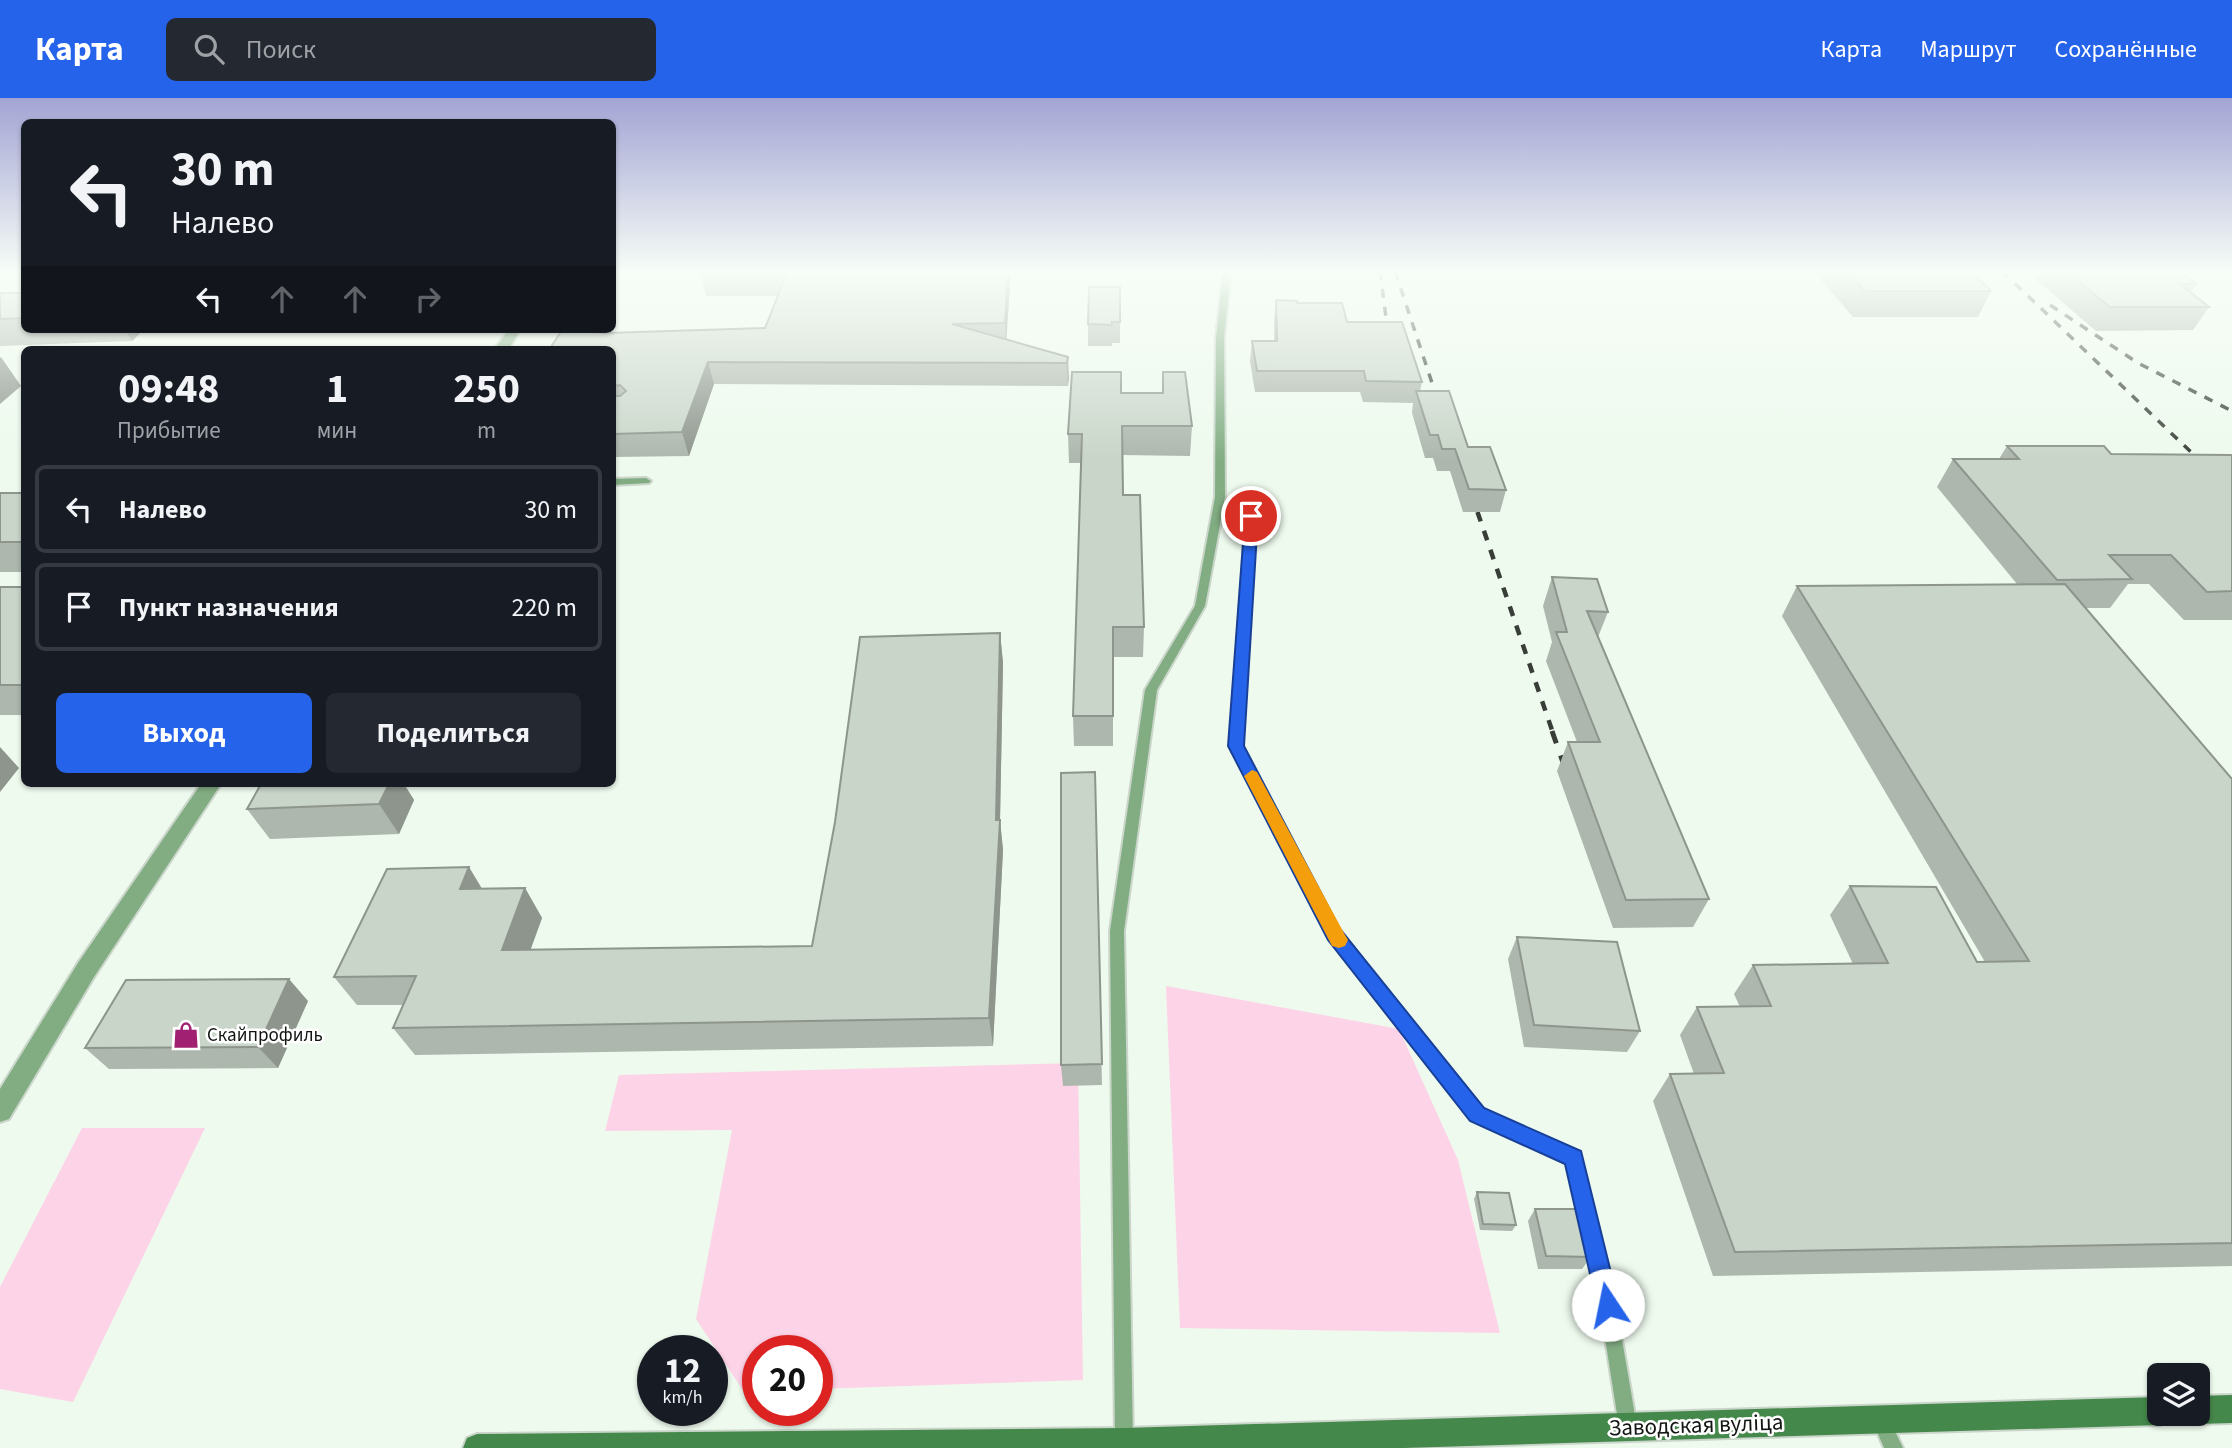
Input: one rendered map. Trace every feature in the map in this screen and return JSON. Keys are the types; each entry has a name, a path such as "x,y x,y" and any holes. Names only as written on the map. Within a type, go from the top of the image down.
{"main road":[{"path":"2210,1410 2232,1409"},
{"name":"Заводская вуліца","path":"477,1448 1124,1442 2147,1411"}],"street":[{"path":"0,1111 86,970 209,787"}],"lane":[{"path":"1124,1442 1116,931 1151,690 1200,606 1220,497 1220,334"},
{"path":"616,482 646,481"},
{"path":"1251,516 1236,746 1334,935 1477,1115 1573,1158 1604,1281 1628,1427"},
{"path":"1881,1420 1894,1448"}],"shaded area":[{"path":"1166,986 1399,1029 1458,1160 1500,1333 1180,1328"},
{"path":"1078,1063 1083,1380 833,1388 833,1335 742,1335 742,1389 728,1368 728,1335 707,1335 696,1319 732,1130 605,1131 619,1075"},
{"path":"82,1128 205,1128 73,1402 0,1389 0,1287"}],"building":[{"path":"559,334 987,334 1068,357 1067,363 708,362 682,432 616,434 616,396 626,391 620,385 616,386 616,346 552,346"},
{"path":"1277,334 1406,334 1422,382 1366,381 1364,371 1257,371 1252,341 1277,341"},
{"path":"1072,372 1121,372 1121,393 1163,393 1163,372 1185,372 1192,426 1122,426 1123,495 1140,495 1144,627 1113,627 1113,716 1073,716 1082,434 1068,434"},
{"path":"1416,391 1449,391 1468,447 1490,447 1506,490 1469,489 1455,449 1442,449 1438,435 1430,435"},
{"path":"2007,446 2104,446 2111,454 2232,455 2232,591 2207,592 2171,555 2109,555 2132,579 2057,580 1953,459 2019,459"},
{"path":"0,493 21,493 21,542 0,542"},
{"path":"1552,577 1597,579 1608,612 1587,611 1709,899 1626,900 1568,742 1600,742 1556,632 1567,632"},
{"path":"2065,584 2232,779 2232,1243 1735,1252 1670,1074 1724,1073 1697,1007 1771,1006 1753,965 1888,963 1850,886 1936,887 1977,962 2029,961 1797,586"},
{"path":"0,587 21,587 21,685 0,685"},
{"path":"1000,633 996,820 1000,820 989,1018 393,1028 416,976 334,977 387,869 469,867 460,889 525,888 502,950 812,946 835,822 860,637"},
{"path":"1095,772 1102,1064 1061,1065 1061,773"},
{"path":"259,787 388,787 379,804 247,809"},
{"path":"1517,937 1617,942 1640,1031 1534,1025"},
{"path":"289,979 258,1047 85,1048 126,980"},
{"path":"1477,1192 1509,1193 1516,1225 1483,1224"},
{"path":"1535,1209 1579,1209 1591,1257 1546,1256"}],"railway":[{"path":"1388,334 1389,341"},
{"path":"1416,334 1440,407"},
{"path":"2068,334 2217,477"},
{"path":"2094,334 2138,363 2232,411"},
{"path":"2215,475 2232,491"},
{"path":"1471,493 1553,733"},
{"path":"1552,731 1566,771"}],"slow traffic":[{"path":"1252,776 1339,940"}],"place":[{"name":"Скайпрофиль","path":"186,1035"}],"route":[{"path":"1251,516 1236,746 1334,935 1477,1115 1573,1158 1608,1305"}]}
